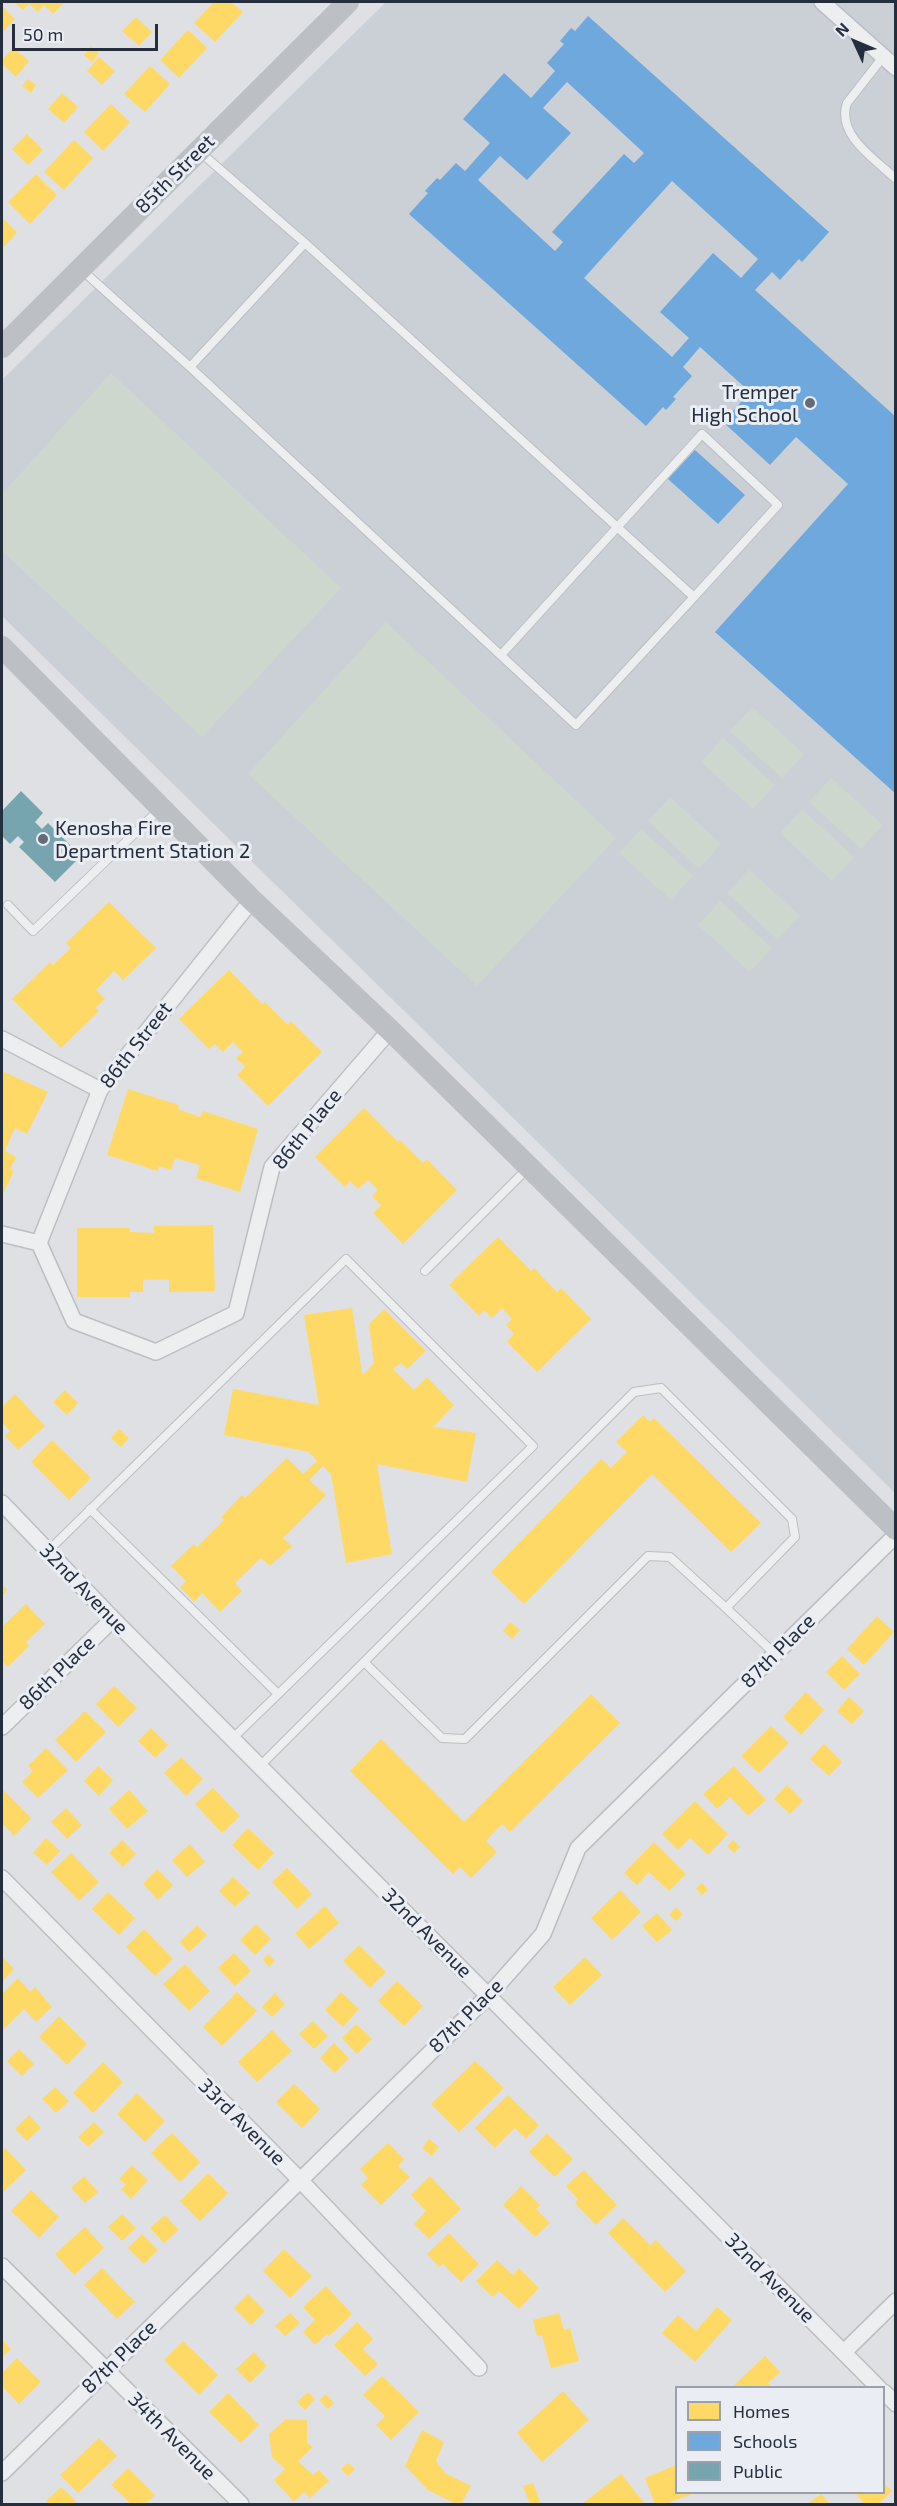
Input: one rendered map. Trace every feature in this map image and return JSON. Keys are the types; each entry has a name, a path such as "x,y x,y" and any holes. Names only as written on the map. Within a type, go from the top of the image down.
{"street":[{"name":"85th Street","path":"2,347 348,2"},
{"path":"822,2 896,68"},
{"path":"2,647 252,900 390,1030 896,1529"},
{"name":"86th Street","path":"39,1243 100,1090 252,900"},
{"name":"86th Place","path":"39,1243 74,1321 156,1352 236,1313 272,1167 390,1030"},
{"path":"2,1039 100,1090"},
{"path":"2,1234 39,1243"},
{"name":"32nd Avenue","path":"2,1503 113,1619 877,2386"},
{"name":"87th Place","path":"2,2473 489,1995 543,1934 578,1848 896,1535"},
{"name":"86th Place","path":"2,1727 113,1619"},
{"name":"33rd Avenue","path":"2,1878 300,2180 479,2368"},
{"name":"34th Avenue","path":"2,2266 242,2505"},
{"path":"844,2352 896,2301"},
{"path":"885,2393 896,2404"}],"lane":[{"path":"884,57 847,103 844,111 846,126 857,142 896,179"},
{"path":"199,151 305,243 694,597"},
{"path":"190,367 305,243"},
{"path":"80,269 190,367 576,725 778,505 702,435 501,655"},
{"path":"8,905 33,931 162,808"},
{"path":"425,1271 528,1167"},
{"path":"48,1551 345,1259 533,1446 232,1739"},
{"path":"260,1766 634,1392 661,1388 792,1519 795,1537 726,1608"},
{"path":"90,1509 278,1694"},
{"path":"364,1662 442,1738 465,1739 648,1556 670,1557 775,1654"}],"shaded area":[{"path":"386,2 895,2 895,1493 2,616 2,380"},
{"path":"111,373 341,588 202,737 2,551 2,494"},
{"path":"386,622 616,838 477,986 248,774"},
{"path":"752,707 804,754 782,778 730,731"},
{"path":"723,738 775,785 753,809 701,762"},
{"path":"831,778 883,825 861,849 809,802"},
{"path":"670,797 721,844 699,869 648,821"},
{"path":"802,809 854,857 832,881 780,833"},
{"path":"641,829 693,876 671,900 619,853"},
{"path":"749,869 800,916 778,940 727,893"},
{"path":"720,901 772,948 750,972 698,925"}],"building: Homes":[{"path":"14,2 65,2 53,14 44,5 38,12 29,4 23,10"},
{"path":"214,2 231,2 243,12 215,42 194,23"},
{"path":"2,6 15,19 2,33"},
{"path":"136,17 152,32 139,46 122,31"},
{"path":"188,30 207,48 179,78 160,60"},
{"path":"91,46 99,53 92,62 84,55"},
{"path":"13,47 29,61 16,77 2,64"},
{"path":"99,57 115,71 102,85 87,71"},
{"path":"150,66 170,84 145,112 124,94"},
{"path":"28,79 36,85 31,93 22,86"},
{"path":"62,93 78,107 64,123 48,109"},
{"path":"111,104 130,122 103,151 84,132"},
{"path":"27,134 43,150 28,165 12,149"},
{"path":"74,140 93,158 64,190 44,172"},
{"path":"36,174 57,195 30,224 8,202"},
{"path":"2,217 17,233 2,249"},
{"path":"109,902 156,948 123,980 114,971 111,974 96,990 105,999 95,1008 99,1011 61,1048 12,999 50,962 53,965 71,948 66,943"},
{"path":"229,970 262,1004 265,1002 288,1025 291,1021 322,1052 268,1106 237,1075 245,1067 236,1058 243,1052 233,1042 223,1052 215,1044 209,1049 179,1019"},
{"path":"2,1071 48,1092 27,1134 15,1128 13,1132 5,1151 16,1157 10,1169 14,1171 2,1196"},
{"path":"128,1089 179,1105 178,1109 200,1117 203,1111 258,1129 240,1192 196,1178 200,1165 175,1158 171,1170 159,1166 158,1171 107,1155"},
{"path":"364,1108 423,1163 427,1159 457,1190 403,1244 373,1213 381,1205 372,1196 378,1190 368,1180 358,1189 350,1181 345,1187 315,1157"},
{"path":"213,1225 215,1291 169,1292 169,1279 143,1280 143,1292 130,1292 130,1297 77,1297 77,1228 130,1228 130,1232 154,1233 154,1226"},
{"path":"498,1237 531,1271 534,1268 557,1292 561,1288 591,1319 537,1372 507,1342 514,1334 506,1325 512,1319 502,1308 492,1318 484,1310 479,1316 449,1285"},
{"path":"352,1308 362,1373 365,1373 374,1363 369,1324 384,1309 426,1351 407,1369 401,1363 393,1369 414,1390 427,1377 454,1405 433,1427 476,1433 467,1482 377,1464 392,1554 346,1563 331,1474 323,1466 309,1480 326,1495 283,1538 292,1546 270,1566 261,1558 235,1583 242,1591 220,1612 202,1593 194,1602 180,1587 186,1581 171,1566 194,1544 197,1547 224,1520 221,1517 242,1495 245,1498 287,1458 303,1474 317,1461 309,1452 224,1435 233,1389 319,1405 304,1315"},
{"path":"65,1390 78,1403 67,1415 53,1402"},
{"path":"15,1394 45,1426 18,1450 5,1436 10,1431 2,1422 2,1407"},
{"path":"643,1415 650,1422 654,1418 761,1523 731,1552 652,1474 524,1604 491,1572 601,1459 611,1468 627,1452 616,1442"},
{"path":"119,1429 129,1438 121,1447 111,1438"},
{"path":"52,1440 91,1478 69,1500 31,1462"},
{"path":"2,1584 7,1590 2,1596"},
{"path":"26,1604 45,1624 26,1642 29,1646 8,1667 2,1661 2,1627"},
{"path":"877,1616 894,1632 864,1665 847,1649"},
{"path":"510,1622 520,1630 512,1639 503,1631"},
{"path":"842,1656 860,1674 844,1690 826,1672"},
{"path":"114,1686 137,1708 118,1727 96,1704"},
{"path":"806,1692 824,1710 801,1735 783,1717"},
{"path":"591,1694 620,1723 510,1832 502,1824 486,1841 497,1852 471,1878 460,1867 453,1874 350,1771 381,1739 464,1822"},
{"path":"849,1697 864,1711 852,1724 837,1711"},
{"path":"85,1711 106,1732 76,1762 55,1740"},
{"path":"771,1726 789,1743 759,1773 741,1756"},
{"path":"151,1728 168,1745 155,1758 138,1741"},
{"path":"824,1744 842,1762 829,1776 810,1759"},
{"path":"46,1748 68,1770 38,1798 22,1782 33,1771 28,1766"},
{"path":"181,1757 203,1779 186,1796 164,1773"},
{"path":"98,1766 113,1780 99,1796 84,1781"},
{"path":"734,1766 766,1800 748,1816 730,1797 717,1809 703,1794"},
{"path":"787,1785 803,1801 790,1814 774,1799"},
{"path":"213,1788 240,1816 222,1833 195,1804"},
{"path":"3,1790 31,1818 14,1836 2,1823"},
{"path":"129,1790 148,1811 127,1829 109,1809"},
{"path":"695,1801 728,1834 708,1855 690,1838 678,1850 662,1834"},
{"path":"66,1808 82,1825 67,1839 51,1822"},
{"path":"248,1828 274,1853 258,1870 232,1845"},
{"path":"46,1838 60,1851 47,1865 33,1853"},
{"path":"122,1840 136,1854 123,1867 109,1853"},
{"path":"733,1840 740,1847 734,1853 727,1846"},
{"path":"654,1842 686,1874 669,1891 649,1872 637,1885 624,1873"},
{"path":"190,1844 205,1862 187,1877 172,1860"},
{"path":"71,1853 99,1882 79,1901 51,1872"},
{"path":"287,1868 312,1894 297,1909 272,1882"},
{"path":"157,1869 173,1885 158,1900 143,1884"},
{"path":"233,1877 250,1893 235,1907 219,1891"},
{"path":"702,1883 708,1890 702,1895 696,1888"},
{"path":"620,1890 641,1912 612,1940 591,1918"},
{"path":"108,1892 135,1918 119,1935 92,1909"},
{"path":"325,1906 339,1923 309,1949 295,1933"},
{"path":"676,1907 683,1914 676,1921 669,1915"},
{"path":"657,1913 672,1930 657,1942 642,1926"},
{"path":"256,1924 271,1939 255,1955 240,1940"},
{"path":"197,1925 207,1935 189,1952 180,1942"},
{"path":"144,1929 173,1959 155,1976 126,1947"},
{"path":"359,1945 386,1972 370,1988 343,1961"},
{"path":"234,1953 251,1971 235,1986 218,1968"},
{"path":"268,1954 275,1961 269,1967 263,1960"},
{"path":"2,1956 14,1969 2,1982"},
{"path":"585,1957 602,1975 570,2005 553,1987"},
{"path":"185,1964 210,1991 189,2011 163,1984"},
{"path":"18,1978 30,1992 35,1987 52,2007 36,2022 24,2009 2,2031 2,1994"},
{"path":"397,1981 423,2006 404,2026 378,2001"},
{"path":"237,1992 257,2011 222,2046 203,2027"},
{"path":"341,1992 359,2009 343,2027 325,2010"},
{"path":"275,1993 285,2004 272,2017 262,2007"},
{"path":"59,2016 87,2044 67,2065 39,2037"},
{"path":"313,2021 328,2036 314,2049 299,2034"},
{"path":"356,2024 372,2039 357,2054 342,2038"},
{"path":"272,2030 292,2051 257,2082 238,2062"},
{"path":"334,2043 349,2058 335,2073 320,2058"},
{"path":"19,2049 34,2064 22,2076 7,2061"},
{"path":"475,2061 504,2088 459,2132 431,2104"},
{"path":"103,2062 123,2082 93,2113 73,2093"},
{"path":"294,2084 320,2109 302,2128 276,2102"},
{"path":"55,2087 69,2101 56,2113 42,2099"},
{"path":"137,2093 165,2121 145,2142 117,2114"},
{"path":"508,2095 539,2125 526,2139 515,2128 495,2148 475,2128"},
{"path":"29,2115 41,2128 27,2141 15,2129"},
{"path":"94,2122 104,2132 88,2147 78,2137"},
{"path":"172,2133 200,2162 180,2182 151,2153"},
{"path":"547,2133 573,2159 555,2177 529,2152"},
{"path":"429,2139 439,2147 432,2156 422,2148"},
{"path":"388,2143 404,2159 398,2166 410,2177 381,2205 361,2185 368,2178 360,2169"},
{"path":"5,2148 26,2170 2,2193 2,2152"},
{"path":"132,2165 148,2180 131,2199 121,2189 126,2185 119,2179"},
{"path":"584,2170 617,2205 596,2225 575,2203 578,2199 566,2186"},
{"path":"208,2173 228,2193 200,2221 180,2201"},
{"path":"84,2176 98,2192 85,2203 71,2188"},
{"path":"430,2176 461,2209 429,2239 414,2224 426,2211 411,2195"},
{"path":"521,2186 540,2205 536,2209 550,2223 535,2237 503,2205"},
{"path":"31,2190 59,2217 39,2238 11,2211"},
{"path":"122,2214 136,2228 122,2241 108,2227"},
{"path":"165,2215 179,2230 164,2243 150,2228"},
{"path":"623,2218 650,2245 656,2240 686,2271 665,2292 608,2233"},
{"path":"85,2227 104,2248 74,2275 55,2254"},
{"path":"449,2233 479,2264 461,2282 443,2264 439,2267 427,2254"},
{"path":"142,2234 158,2250 144,2264 128,2248"},
{"path":"284,2249 312,2276 290,2298 263,2271"},
{"path":"497,2260 513,2275 519,2268 539,2288 519,2309 499,2291 493,2297 476,2281"},
{"path":"102,2268 135,2302 117,2319 84,2285"},
{"path":"326,2286 352,2314 329,2336 327,2334 315,2345 303,2332 315,2320 303,2307"},
{"path":"248,2294 265,2311 251,2325 234,2308"},
{"path":"717,2307 732,2320 695,2362 662,2333 678,2315 696,2331"},
{"path":"290,2313 300,2323 285,2336 275,2326"},
{"path":"559,2313 564,2330 570,2328 579,2361 551,2368 542,2335 537,2336 533,2320"},
{"path":"357,2322 373,2339 363,2349 378,2364 365,2376 334,2345"},
{"path":"2,2339 11,2349 2,2357"},
{"path":"183,2341 218,2375 199,2395 164,2360"},
{"path":"254,2352 267,2366 250,2383 236,2369"},
{"path":"765,2356 780,2372 768,2383 770,2386 733,2386"},
{"path":"17,2358 41,2382 19,2404 2,2386 2,2373"},
{"path":"382,2376 419,2412 391,2440 376,2425 385,2416 363,2395"},
{"path":"563,2391 589,2420 542,2462 517,2433"},
{"path":"308,2392 315,2399 305,2410 297,2402"},
{"path":"228,2393 259,2425 241,2443 209,2412"},
{"path":"326,2394 334,2403 328,2409 319,2400"},
{"path":"286,2419 307,2420 307,2443 313,2447 298,2461 313,2475 319,2470 329,2481 310,2498 304,2492 294,2502 274,2480 285,2469 272,2457 269,2434"},
{"path":"422,2430 444,2442 436,2461 445,2473 471,2486 461,2504 456,2504 428,2490 405,2466"},
{"path":"99,2438 117,2456 78,2493 60,2475"},
{"path":"348,2463 355,2469 348,2476 341,2469"},
{"path":"675,2465 675,2494 692,2494 665,2504 655,2504 645,2478"},
{"path":"128,2468 155,2495 145,2504 131,2504 111,2485"},
{"path":"621,2474 645,2504 582,2504"},
{"path":"533,2483 541,2504 530,2504 523,2486"},
{"path":"885,2484 892,2491 879,2504 865,2504 856,2494 885,2494"},
{"path":"61,2487 76,2501 73,2504 49,2504 46,2501"},
{"path":"821,2494 830,2504 808,2504"}],"building: Schools":[{"name":"Tremper High School","path":"588,16 829,232 802,262 799,259 780,280 772,272 755,290 896,417 896,794 715,632 848,484 796,437 770,465 723,422 750,392 700,347 683,367 692,376 673,397 676,399 666,410 663,407 646,426 409,214 428,193 425,191 437,178 440,180 456,163 465,171 490,143 463,119 504,73 531,98 555,71 547,63 564,44 560,41 571,28 575,31","holes":["567,82 644,153 634,163 624,154 552,232 563,242 555,251 478,180 500,156 527,180 571,133 543,108","672,181 758,259 741,278 713,253 660,312 689,338 672,357 584,278"]},
{"path":"695,450 745,495 718,524 668,479"}],"building: Public":[{"name":"Kenosha Fire Department Station 2","path":"21,791 43,813 35,822 42,829 48,823 81,856 55,882 19,847 24,842 18,836 10,844 2,836 2,811"}],"place":[{"name":"Tremper High School","path":"810,403"},
{"name":"Kenosha Fire Department Station 2","path":"43,839"}]}
